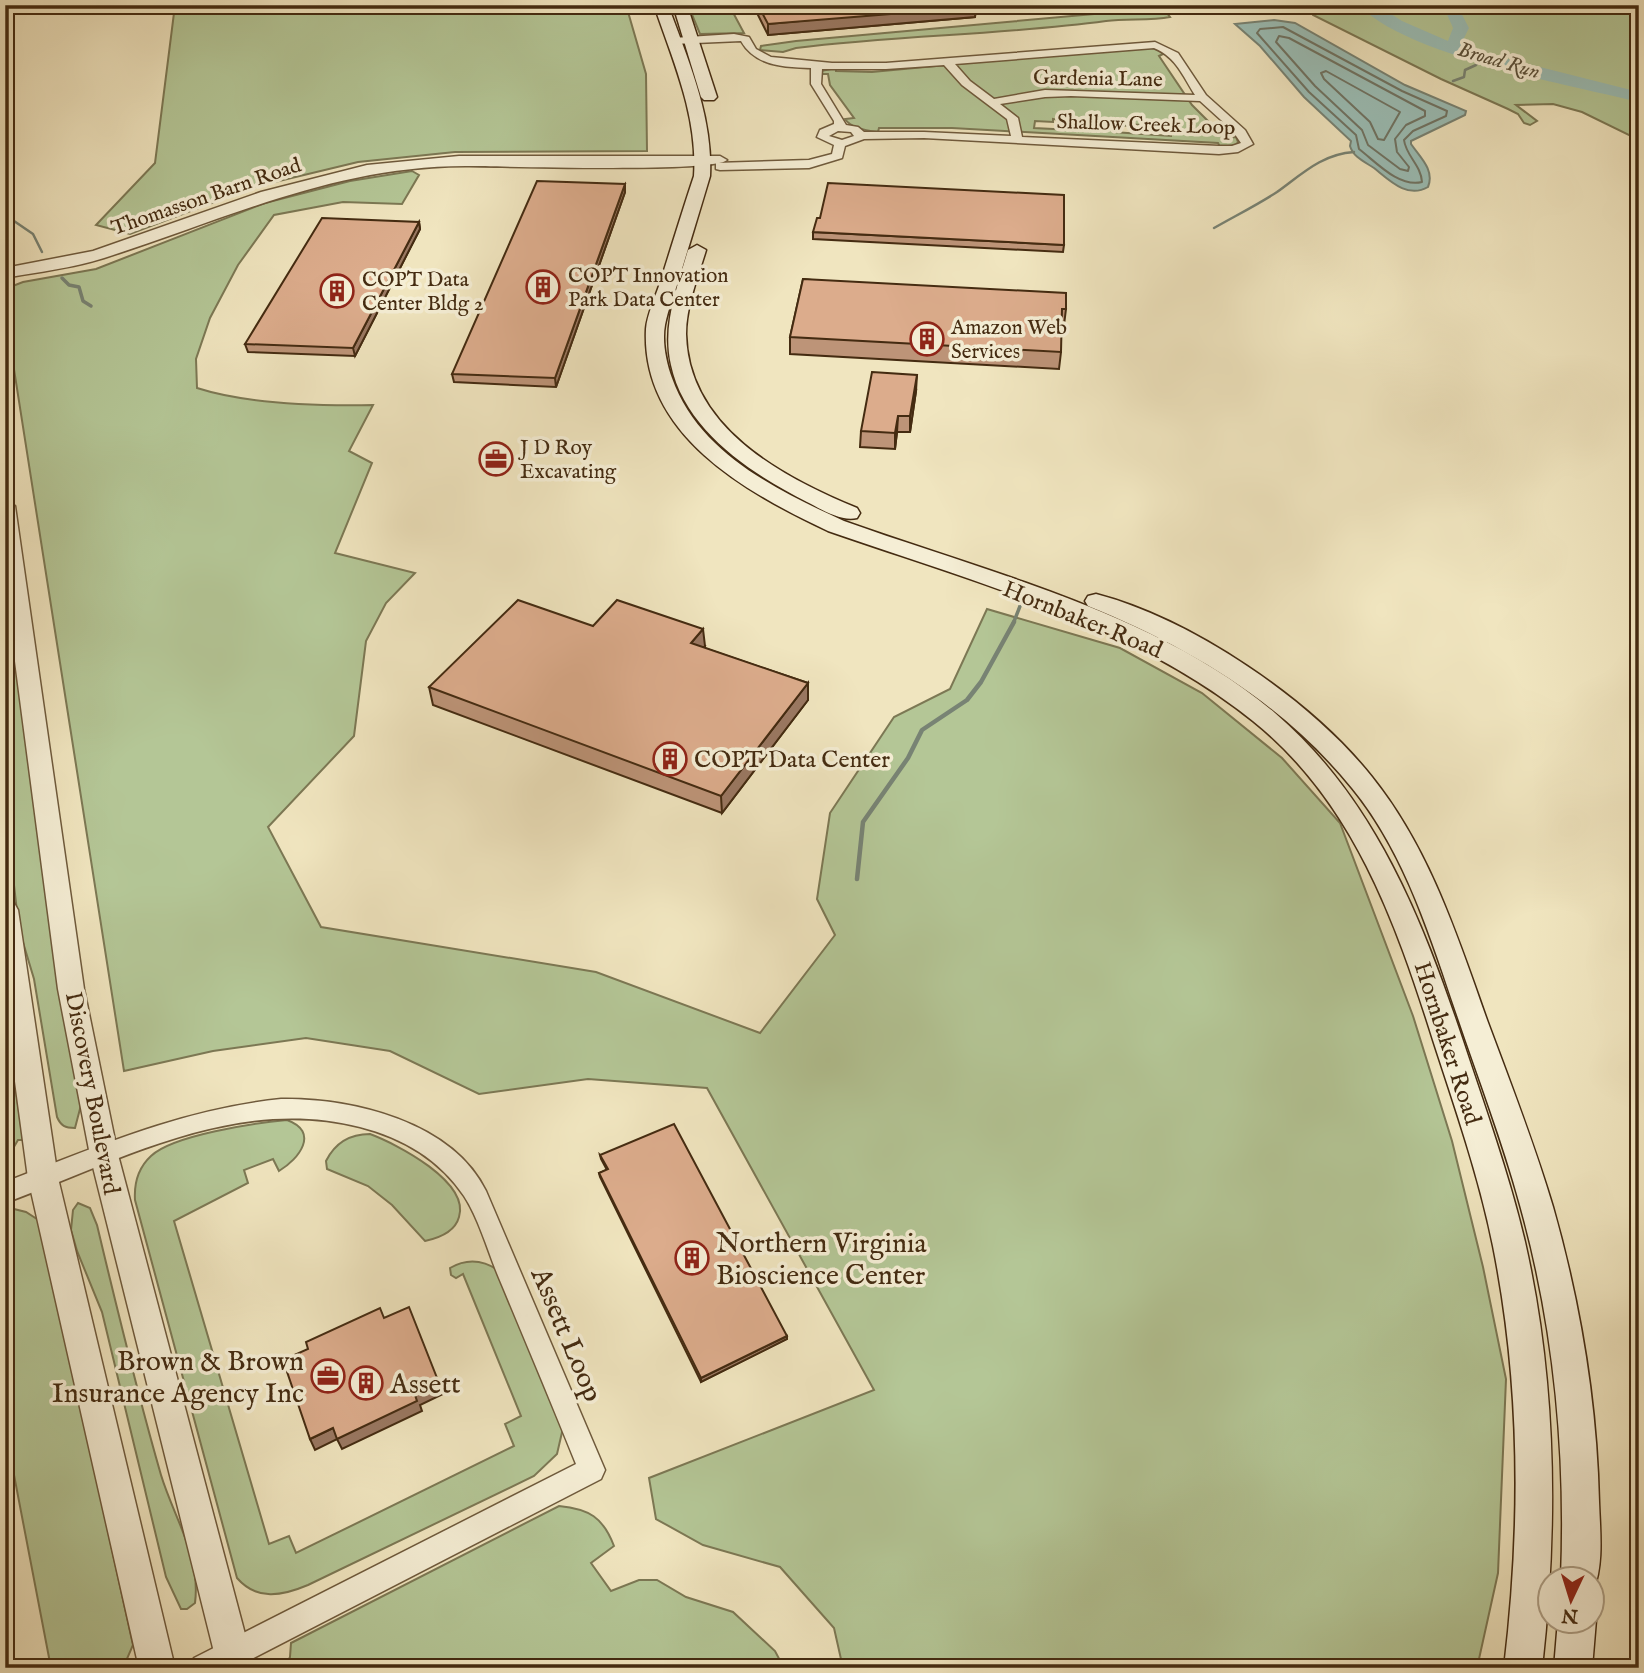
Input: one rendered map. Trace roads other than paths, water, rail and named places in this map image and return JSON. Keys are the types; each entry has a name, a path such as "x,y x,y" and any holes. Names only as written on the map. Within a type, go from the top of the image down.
{"main road":[{"name":"Hornbaker Road","path":"661,5 714,159 655,327 654,346 662,382 678,414 714,454 772,495 836,526 913,545 1145,620 1181,637 1236,670 1290,709 1334,750 1365,785 1390,821 1413,861 1461,986 1536,1205 1552,1267 1571,1381 1579,1489 1580,1564"},
{"path":"680,5 694,42 714,118"},
{"name":"Hornbaker Road","path":"913,545 1158,647 1220,685 1261,715 1305,754 1334,789 1369,840 1414,938 1480,1141 1508,1242 1526,1342 1535,1474 1531,1611 1523,1668"},
{"path":"1573,1668 1576,1634"}],"street":[{"name":"Shallow Creek Loop","path":"674,44 745,39 751,51 768,60 817,66 886,66 1155,45 1175,53 1203,98 1244,136 1247,144 1243,148 1219,150 923,135 861,136 857,140 841,144 838,156 809,164 714,159"},
{"path":"947,61 966,83 1012,118 1017,139"},
{"path":"817,66 816,84 840,121 840,127 827,130 822,135 829,141 841,144"},
{"name":"Gardenia Lane","path":"994,102 1014,97 1051,95 1203,98"},
{"name":"Shallow Creek Loop","path":"840,127 854,129 861,136"},
{"name":"Thomasson Barn Road","path":"5,273 85,259 266,195 368,170 470,160 674,162 714,159"},
{"name":"Discovery Boulevard","path":"5,506 71,989 104,1155 235,1661"},
{"path":"5,910 43,1178 157,1668"},
{"name":"Assett Loop","path":"104,1155 168,1132 225,1116 283,1108 352,1116 387,1125 426,1143 452,1164 474,1191 592,1470 235,1661 204,1668"},
{"path":"5,1193 104,1155"}],"water":[{"path":"1274,20 1295,23 1405,85 1466,111 1465,115 1411,141 1428,169 1428,187 1413,191 1399,186 1357,156 1350,146 1351,141 1304,97 1260,46 1235,24"}],"waterway":[{"name":"Broad Run","path":"1366,5 1429,40 1464,52"},
{"path":"1450,5 1461,28 1455,40 1457,47 1464,52"},
{"name":"Broad Run","path":"1464,52 1639,97"},
{"path":"1453,81 1464,77 1465,70 1476,65 1482,58"},
{"path":"1214,228 1269,197 1322,161 1354,152"},
{"path":"14,221 33,234 42,252"},
{"path":"62,278 69,285 79,287 83,301 91,306"},
{"path":"1013,623 1022,601"},
{"path":"857,879 863,822 908,758 922,730 967,700 981,682 1013,623"}],"place":[{"name":"COPT Innovation Park Data Center","path":"543,287"},
{"name":"COPT Data Center Bldg 2","path":"337,291"},
{"name":"Amazon Web Services","path":"927,339"},
{"name":"J D Roy Excavating","path":"496,459"},
{"name":"COPT Data Center","path":"670,759"},
{"name":"Northern Virginia Bioscience Center","path":"692,1258"},
{"name":"Brown & Brown Insurance Agency Inc","path":"328,1376"},
{"name":"Assett","path":"366,1383"}]}
